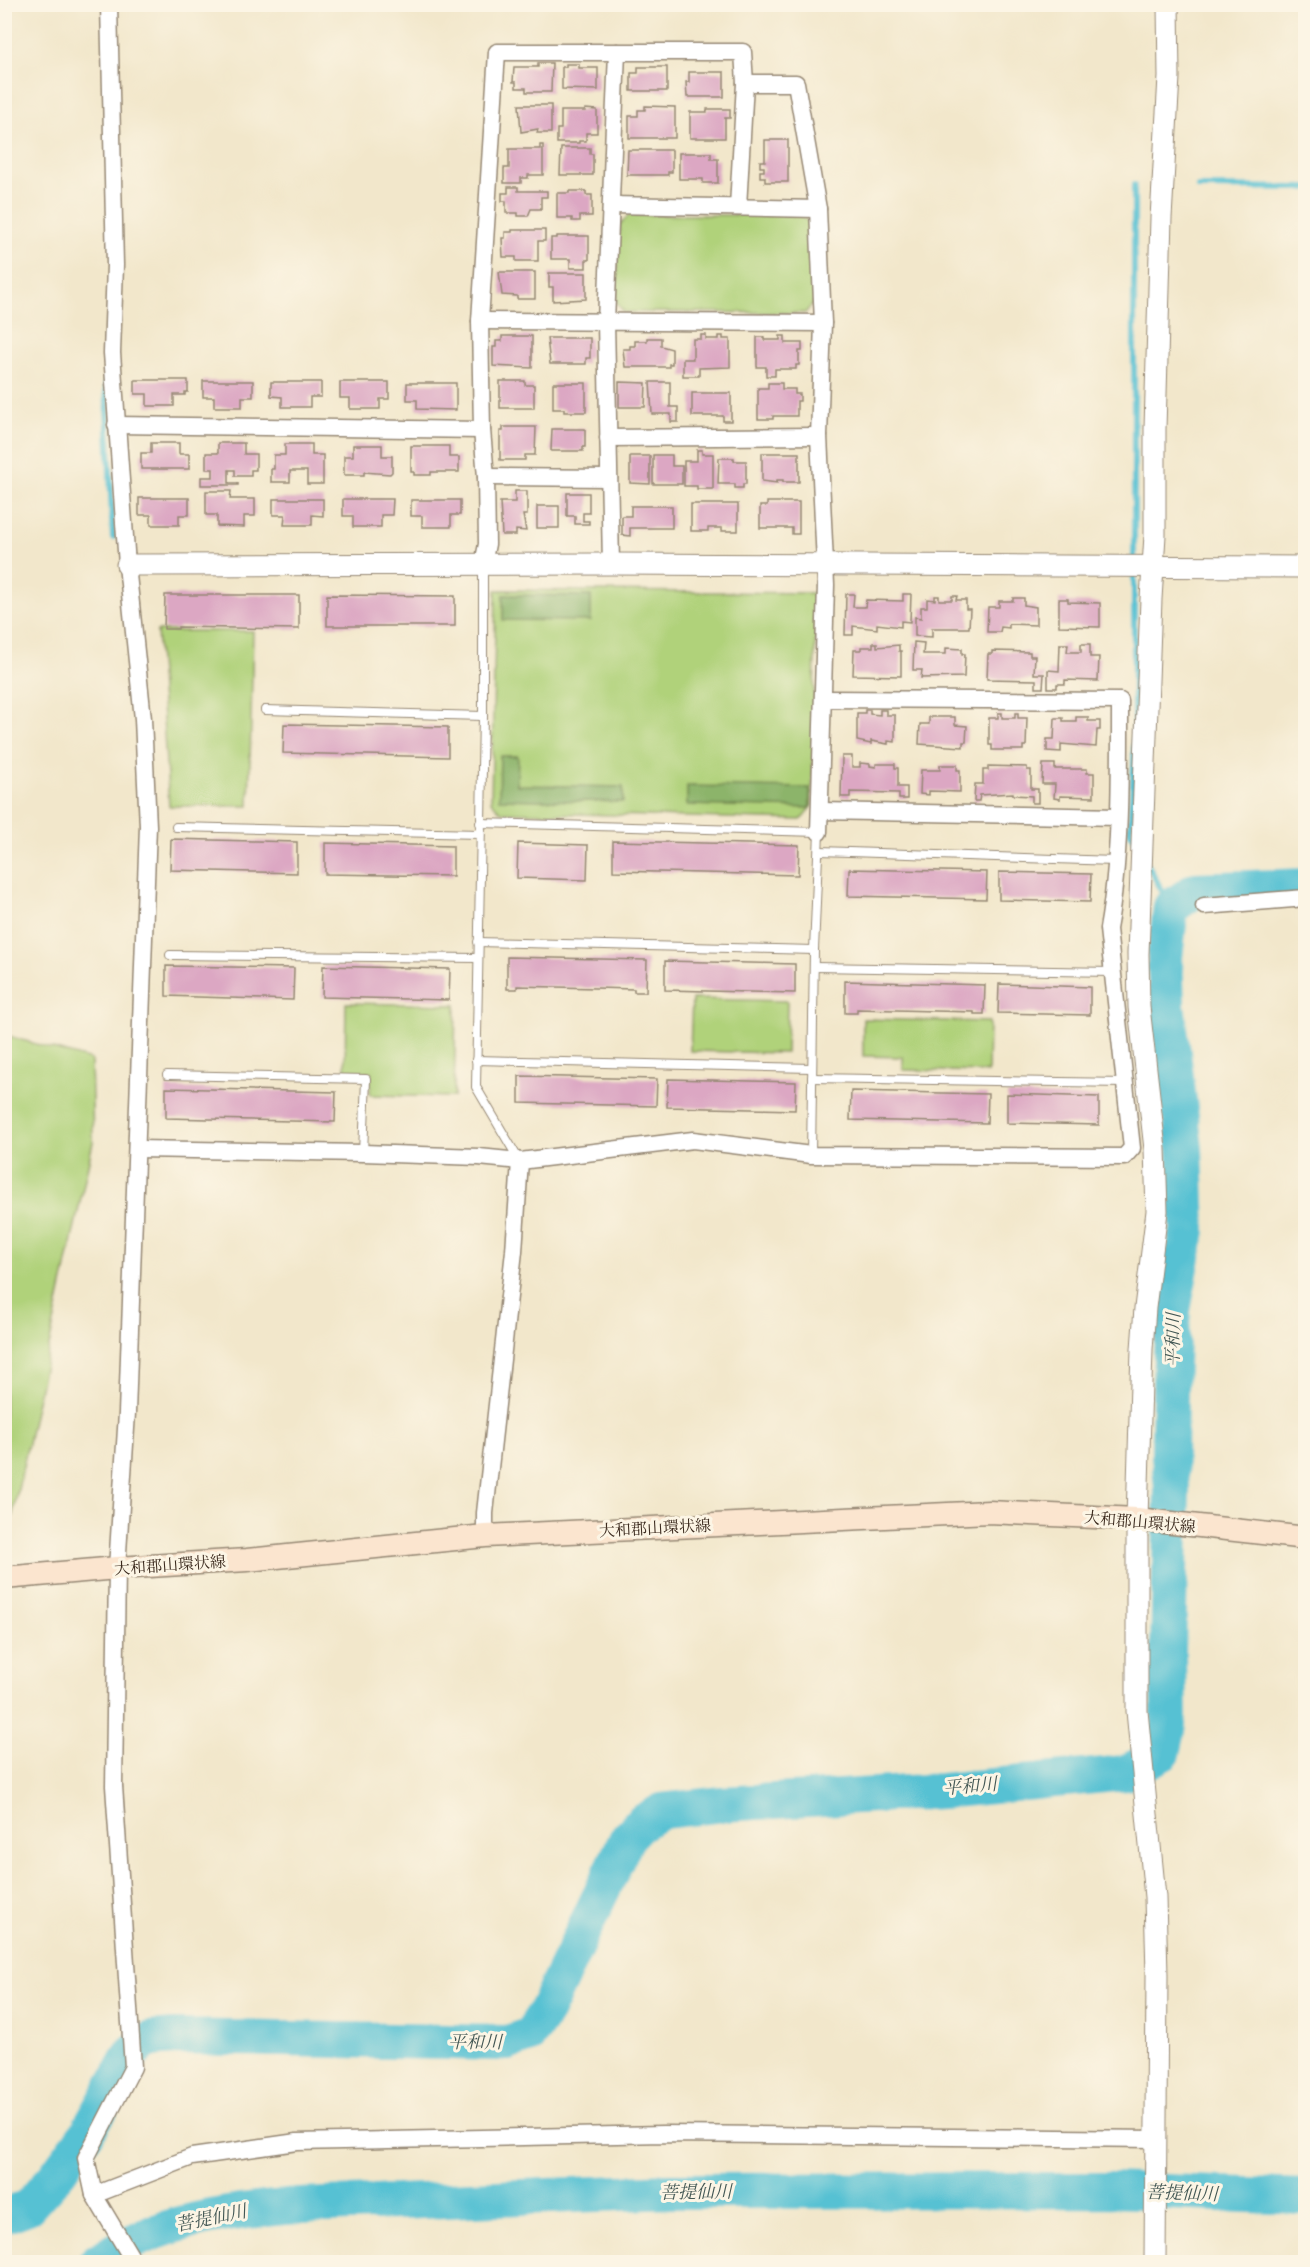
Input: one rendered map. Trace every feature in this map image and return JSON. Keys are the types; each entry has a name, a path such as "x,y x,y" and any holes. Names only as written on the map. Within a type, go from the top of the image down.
{"main road":[{"name":"大和郡山環状線","path":"4,1578 247,1560 485,1536 989,1512 1137,1519 1305,1538"}],"street":[{"path":"109,4 115,266 112,353 127,565 143,719 148,826 127,1413 117,1568 114,1786 133,2067 86,2158 94,2195 134,2262"},
{"path":"1155,2262 1157,1975 1155,1897 1137,1711 1137,1519 1144,1308 1157,1211 1155,1149 1139,1007 1140,874 1155,536 1155,429 1161,218 1169,78 1168,4"},
{"path":"483,564 487,544 480,321 496,52 743,52 745,83 738,207"},
{"path":"612,564 606,322 617,52"},
{"path":"745,83 796,83 818,209 823,323 819,436 826,566 819,832"},
{"path":"611,205 818,209"},
{"path":"480,321 823,323"},
{"path":"116,425 482,430"},
{"path":"608,438 819,436"},
{"path":"486,477 609,478"},
{"path":"127,565 612,564 1305,567"},
{"path":"138,1149 363,1153 479,1157 520,1161 693,1140 811,1155 1124,1157 1132,1148 1108,929 1114,894 1120,701 824,699"},
{"path":"821,811 1118,817"},
{"path":"1204,906 1305,898"},
{"path":"485,1536 485,1514 514,1251 520,1161"},
{"path":"94,2195 192,2157 297,2142 663,2134 1156,2143"}],"lane":[{"path":"483,564 483,716 476,1087 520,1161"},
{"path":"265,710 483,716"},
{"path":"480,823 819,832 820,851 814,950 811,1155"},
{"path":"176,827 480,834"},
{"path":"820,851 1115,861"},
{"path":"478,942 814,950"},
{"path":"170,955 478,958"},
{"path":"814,967 1112,972"},
{"path":"476,1060 812,1068"},
{"path":"167,1075 366,1079 363,1153"},
{"path":"812,1078 1125,1083"}],"green space":[{"path":"629,215 800,215 811,224 814,303 805,313 624,312 616,302 620,224"},
{"path":"496,590 816,593 812,807 801,820 501,812 491,801"},
{"path":"503,595 591,596 591,621 503,620"},
{"path":"157,631 253,631 249,806 169,806"},
{"path":"500,756 518,756 517,785 623,787 623,802 499,799"},
{"path":"687,786 810,788 810,808 687,805"},
{"path":"692,999 787,1001 786,1053 690,1051"},
{"path":"346,1003 456,1005 454,1097 370,1095 371,1073 345,1072"},
{"path":"863,1019 989,1022 988,1072 903,1070 903,1057 863,1056"},
{"path":"5,1035 91,1060 93,1142 11,1522 4,1522"}],"building":[{"path":"538,63 552,63 551,92 526,92 526,88 516,88 516,82 513,82 514,67 538,67"},
{"path":"566,64 579,64 579,68 598,68 598,90 562,89 562,67 566,67"},
{"path":"638,67 667,67 667,91 631,91 631,73 638,73"},
{"path":"689,72 724,72 724,97 687,97 686,82 689,82"},
{"path":"519,105 551,105 551,133 537,133 538,129 521,132"},
{"path":"645,106 675,107 675,138 629,138 629,116 638,116 638,110 645,110"},
{"path":"585,109 597,110 597,133 586,133 586,141 579,141 579,143 557,143 557,129 561,129 561,111 585,111"},
{"path":"707,109 730,109 730,118 725,118 725,138 690,138 690,112 707,112"},
{"path":"765,140 788,140 788,182 765,182 765,177 760,177 760,171 764,171 764,167 760,167 760,161 765,161"},
{"path":"540,145 543,145 543,175 528,175 528,178 521,178 521,183 504,183 504,168 509,168 509,149 540,149"},
{"path":"561,148 590,148 590,154 593,154 593,175 560,175"},
{"path":"628,150 672,150 672,172 668,172 668,175 627,175"},
{"path":"679,153 711,153 711,159 718,159 718,183 703,183 703,179 679,179"},
{"path":"508,187 518,187 518,191 547,191 547,197 541,197 541,209 531,209 528,216 506,213 506,201 502,201 502,193 508,193"},
{"path":"569,191 586,191 586,195 592,195 592,216 580,216 580,221 572,221 572,218 557,218 557,193 569,193"},
{"path":"512,230 545,230 545,241 538,241 538,261 516,261 516,257 503,257 502,238 505,238 505,232 512,232"},
{"path":"557,236 589,236 589,260 586,260 586,268 570,268 570,259 551,259 551,238 557,238"},
{"path":"499,272 535,272 535,299 517,299 517,296 502,295"},
{"path":"549,273 586,273 586,299 553,301 553,287 549,287"},
{"path":"701,335 706,335 706,339 719,339 719,336 723,336 723,339 730,339 730,367 699,368 699,376 683,376 683,359 693,359 693,339 701,339"},
{"path":"502,336 532,336 532,368 493,366 493,347 496,347 496,341 502,341"},
{"path":"780,336 785,336 785,343 802,343 802,351 799,351 799,365 796,365 796,369 775,369 775,376 766,376 766,367 757,367 757,337 764,337 764,340 780,340"},
{"path":"547,338 590,338 590,358 586,358 586,364 550,364"},
{"path":"647,338 661,338 661,346 672,349 672,364 669,364 669,367 625,367 623,349 630,349 630,346 635,346 635,341 647,341"},
{"path":"135,380 188,380 188,392 185,392 185,395 174,395 174,406 147,406 147,394 135,394"},
{"path":"203,381 253,381 253,397 242,397 242,407 214,407 214,397 203,397"},
{"path":"500,381 525,381 525,385 534,385 534,408 500,408"},
{"path":"271,382 321,382 321,397 310,397 310,407 282,407 282,397 271,396"},
{"path":"340,382 389,382 389,399 380,399 380,409 350,409 350,398 340,398"},
{"path":"619,382 646,383 645,407 619,407"},
{"path":"650,382 670,382 670,407 678,407 678,422 671,422 671,414 652,414"},
{"path":"407,383 456,383 456,410 417,409 417,400 407,400"},
{"path":"553,383 586,383 586,412 564,412 564,409 553,409"},
{"path":"768,383 782,383 782,389 795,389 795,394 800,394 800,401 797,401 797,416 773,416 773,419 758,419 758,388 768,388"},
{"path":"692,393 731,393 731,421 723,421 723,416 692,416"},
{"path":"503,427 536,427 535,455 525,455 525,460 500,460 500,431 503,431"},
{"path":"552,429 585,429 583,451 551,451"},
{"path":"151,443 179,443 179,454 189,454 189,469 141,469 141,453 151,453"},
{"path":"218,443 244,443 244,454 256,454 256,470 251,470 251,476 235,476 235,470 229,470 229,483 238,483 238,485 201,485 201,477 213,477 213,469 206,469 206,453 218,453"},
{"path":"285,444 312,444 312,455 323,455 323,484 307,484 307,471 290,471 290,482 271,482 274,455 285,455"},
{"path":"353,445 382,445 382,456 392,456 392,472 390,474 364,472 364,475 344,475 344,456 353,456"},
{"path":"411,446 449,446 449,457 459,457 459,472 431,472 431,475 414,475 414,472 411,472"},
{"path":"697,450 702,450 702,454 713,454 713,489 684,486 684,461 697,461"},
{"path":"762,453 799,453 799,482 762,481"},
{"path":"653,455 672,455 672,466 682,466 682,484 653,484"},
{"path":"630,456 650,456 650,484 630,483"},
{"path":"719,458 746,461 746,484 743,484 743,488 735,488 735,484 718,484"},
{"path":"206,491 231,491 230,499 255,499 255,516 244,516 244,527 217,526 217,515 206,515"},
{"path":"515,491 527,491 527,515 523,515 526,531 516,530 516,535 502,535 500,502 515,502"},
{"path":"567,493 589,493 589,513 583,513 583,521 589,521 589,524 575,524 575,516 567,516"},
{"path":"139,498 189,498 189,515 179,515 179,525 151,525 151,515 139,515"},
{"path":"273,499 323,499 323,516 312,515 312,525 284,525 285,515 273,515"},
{"path":"343,499 393,499 392,515 381,515 381,527 353,527 353,516 343,516"},
{"path":"411,500 460,500 460,515 451,515 451,527 422,527 422,516 411,516"},
{"path":"767,502 799,502 799,534 792,534 792,528 760,528 760,506 767,506"},
{"path":"691,504 738,504 738,531 708,528 708,531 691,531"},
{"path":"537,506 559,506 559,528 537,528"},
{"path":"631,506 672,506 672,528 630,528 630,536 622,535 622,516 631,516"},
{"path":"846,594 854,594 853,607 865,607 866,600 903,601 903,594 911,594 910,622 901,621 901,627 877,624 877,629 853,626 853,635 845,635"},
{"path":"165,595 299,595 299,629 178,627 178,629 164,629"},
{"path":"327,595 455,596 455,626 327,626"},
{"path":"935,596 939,596 939,600 952,600 952,596 957,596 956,600 966,600 966,609 970,609 969,628 932,628 932,637 915,636 915,617 921,618 921,607 927,607 927,599 935,600"},
{"path":"1013,598 1024,598 1024,605 1036,607 1036,625 1009,624 1009,628 1001,627 1000,632 987,632 988,607 999,607 999,601 1013,601"},
{"path":"1059,599 1068,599 1068,602 1100,603 1100,627 1059,626"},
{"path":"914,642 924,643 923,654 946,654 946,648 962,649 962,654 965,654 964,677 921,678 922,670 913,670"},
{"path":"873,643 877,643 877,647 899,645 901,676 853,675 854,650 861,650 861,647 873,647"},
{"path":"1060,644 1068,644 1067,652 1081,652 1081,644 1090,644 1090,657 1099,657 1098,681 1065,680 1065,684 1057,684 1057,688 1048,688 1048,670 1059,671"},
{"path":"992,651 1030,652 1030,656 1035,656 1034,674 1044,674 1043,688 1036,688 1036,680 987,679 988,654 992,654"},
{"path":"865,710 870,710 870,714 880,715 880,710 886,710 886,715 895,715 895,742 888,741 888,744 871,741 871,744 857,741 857,713 865,713"},
{"path":"998,713 1002,713 1002,718 1015,718 1015,713 1018,713 1018,718 1027,718 1026,746 1023,746 1023,750 992,750 992,745 989,745 989,718 998,718"},
{"path":"929,717 955,717 955,725 967,726 966,742 963,742 963,747 919,744 920,724 929,724"},
{"path":"1076,717 1088,717 1088,721 1100,721 1096,747 1061,744 1061,752 1047,751 1047,739 1054,739 1055,718 1063,718 1063,721 1076,721"},
{"path":"284,724 448,727 448,757 283,753"},
{"path":"842,756 852,756 852,767 860,767 860,763 876,767 876,764 895,764 895,768 898,768 898,787 907,787 907,799 899,799 899,793 850,792 850,797 841,797"},
{"path":"1043,764 1055,764 1055,769 1087,769 1087,773 1094,773 1094,797 1060,796 1060,799 1054,798 1055,784 1042,784"},
{"path":"940,765 957,765 957,770 960,770 960,792 929,791 929,795 920,794 921,770 940,770"},
{"path":"988,766 1027,767 1027,770 1031,770 1031,789 1038,789 1038,803 1032,803 1032,796 1013,795 1013,793 980,795 979,801 974,801 975,784 983,784 983,770 988,770"},
{"path":"171,839 297,842 297,873 170,870"},
{"path":"613,841 799,845 798,875 613,871"},
{"path":"325,843 453,846 453,876 325,874"},
{"path":"518,843 588,845 587,880 517,878"},
{"path":"849,869 987,872 986,899 848,896"},
{"path":"999,872 1091,874 1090,902 999,900"},
{"path":"507,957 647,960 646,992 634,992 634,989 517,986 517,989 507,989"},
{"path":"665,961 795,964 795,993 665,990"},
{"path":"166,966 294,968 293,1000 166,996"},
{"path":"323,966 450,969 449,1000 322,997"},
{"path":"845,981 985,985 984,1014 857,1009 857,1013 845,1013"},
{"path":"999,984 1090,987 1090,1015 998,1013"},
{"path":"519,1076 657,1079 656,1106 519,1103"},
{"path":"668,1079 796,1082 795,1110 667,1107"},
{"path":"166,1088 336,1092 335,1122 166,1118"},
{"path":"851,1091 988,1094 987,1123 850,1120"},
{"path":"1007,1094 1099,1097 1099,1125 1007,1123"}],"waterway":[{"path":"1134,185 1134,766 1130,832 1136,843"},
{"path":"1198,187 1306,188"},
{"path":"106,383 113,537"},
{"path":"1148,865 1171,907"},
{"name":"平和川","path":"4,2216 28,2207 54,2178 88,2131 131,2055 143,2043 152,2039 174,2037 508,2043 530,2035 544,2014 627,1838 641,1823 662,1811 723,1804 941,1791 1125,1773 1163,1753 1169,1725 1168,1652 1172,1488 1169,1456 1173,1310 1188,1230 1185,1149 1167,1005 1165,957 1171,907 1196,890 1306,886"},
{"name":"菩提仙川","path":"96,2262 144,2237 194,2220 247,2211 300,2206 671,2191 1110,2190 1306,2197"}]}
